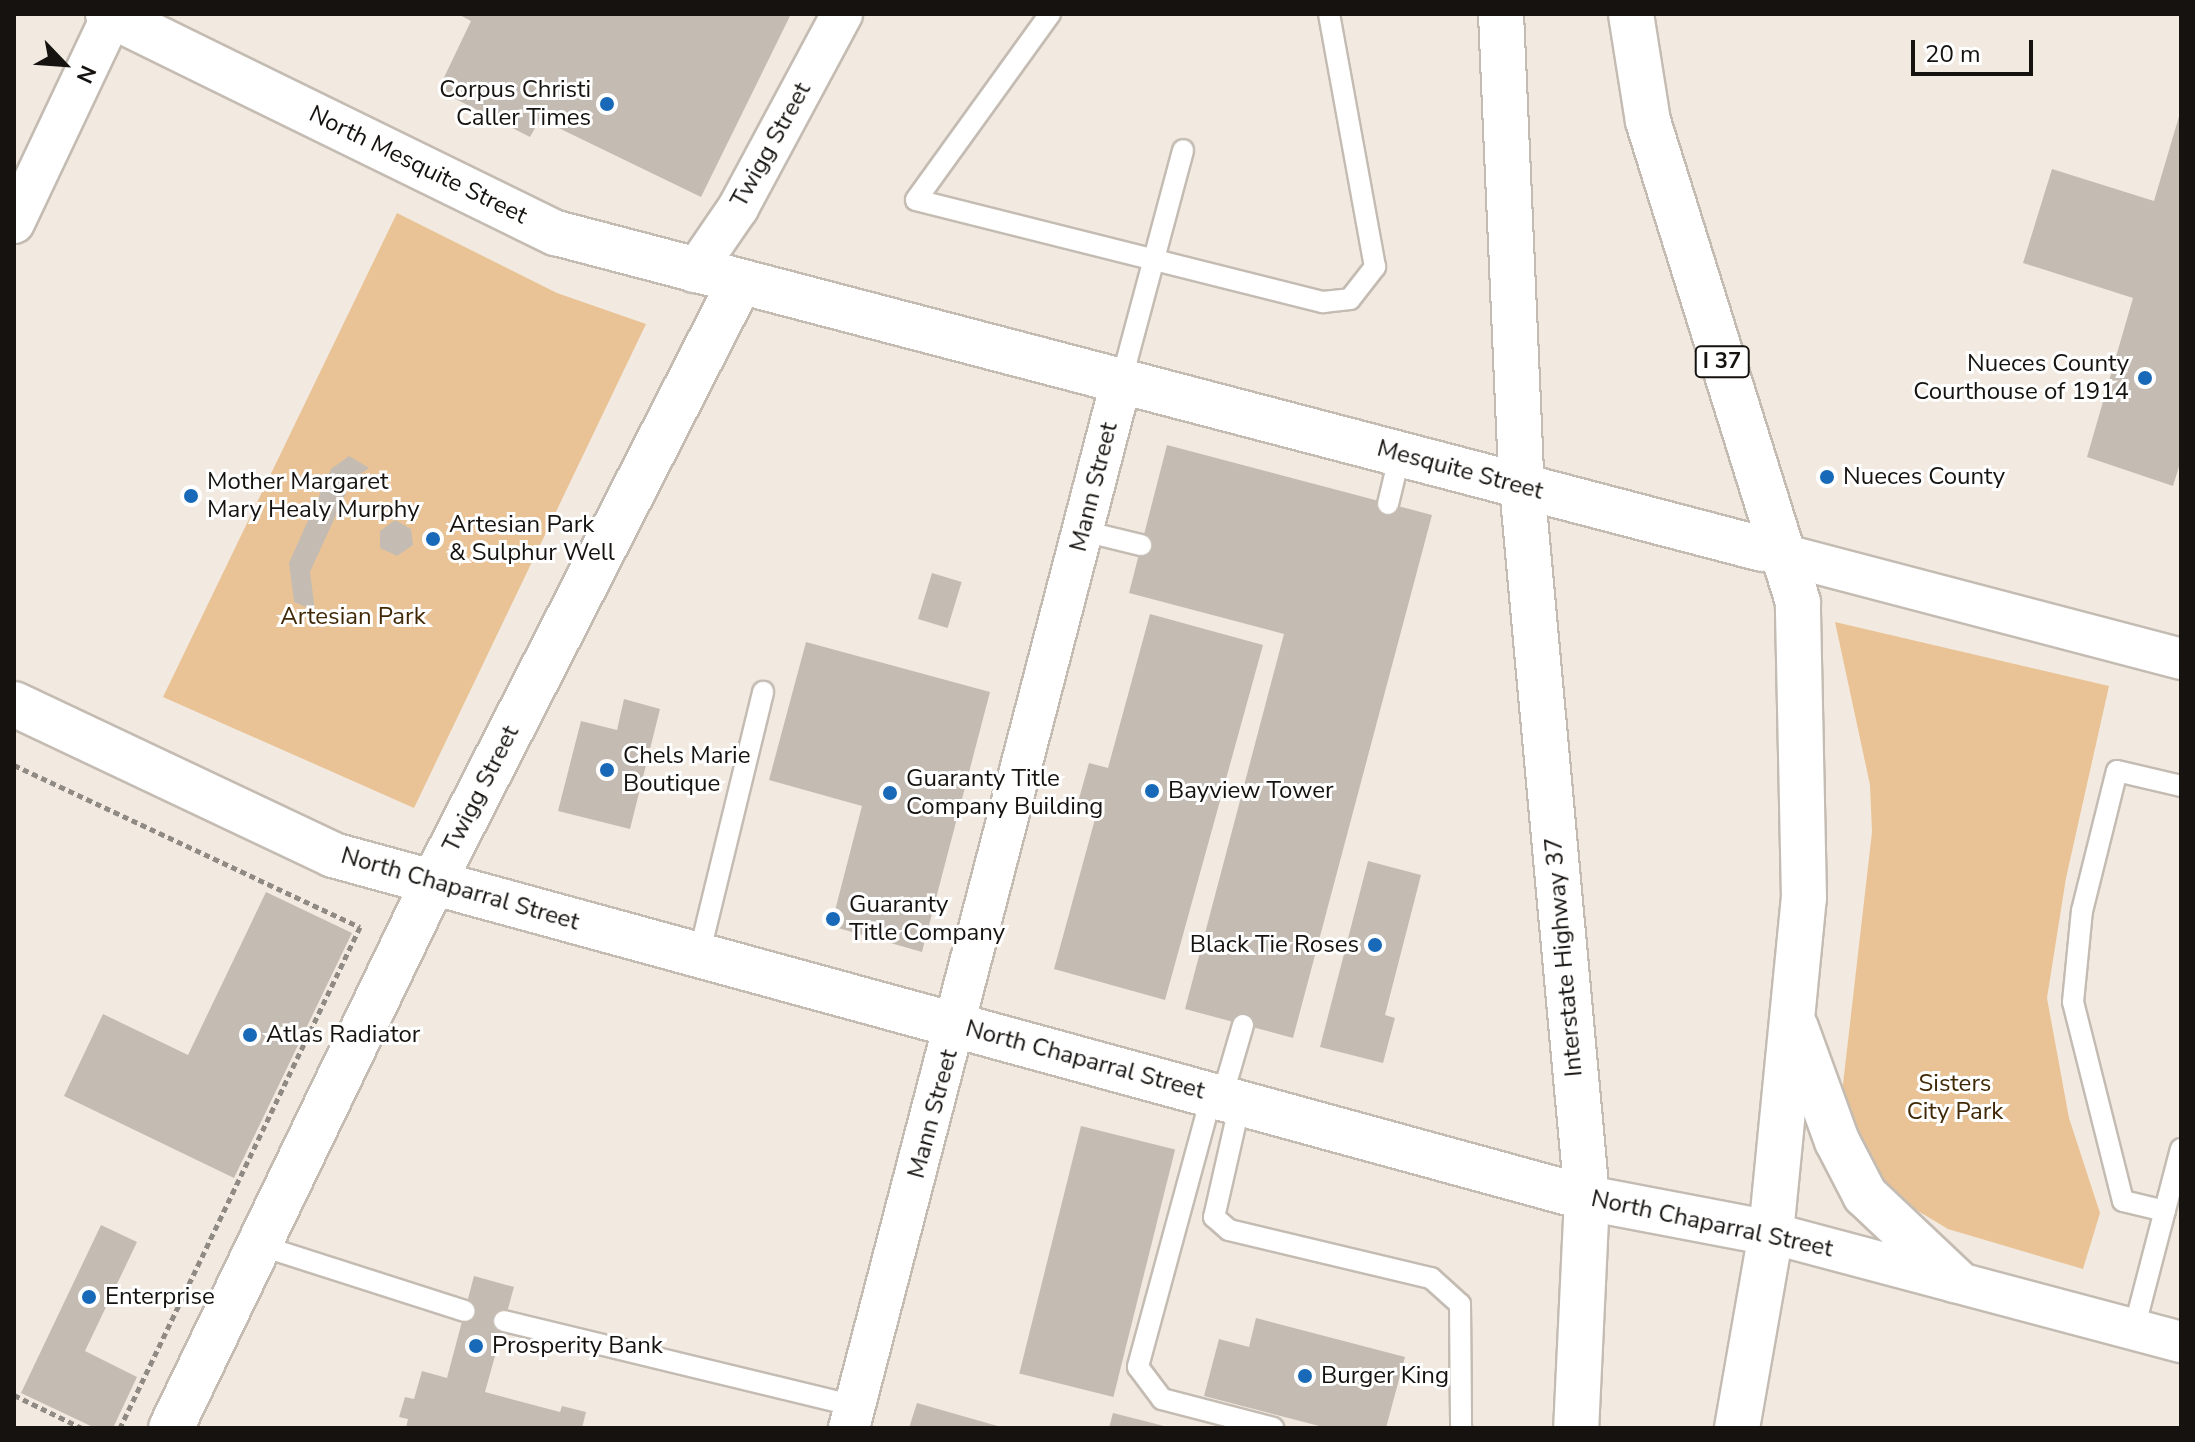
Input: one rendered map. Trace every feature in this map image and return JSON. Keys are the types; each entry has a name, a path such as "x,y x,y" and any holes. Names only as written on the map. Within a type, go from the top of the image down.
{"main road":[{"name":"Interstate Highway 37","path":"1501,14 1522,486 1587,1198 1576,1428"},
{"name":"I 37","path":"1631,14 1648,121 1774,552 1798,602 1804,898 1792,1017"},
{"name":"North Mesquite Street","path":"111,15 556,233 739,284"},
{"name":"Mesquite Street","path":"739,284 1774,552"},
{"name":"Twigg Street","path":"171,1428 433,883 739,284"},
{"name":"North Chaparral Street","path":"14,704 333,855 1587,1198 1771,1233"},
{"path":"1737,1428 1771,1233 1792,1017"},
{"path":"1792,1017 1837,1141 1865,1195 1955,1280"}],"street":[{"name":"Twigg Street","path":"694,272 738,208 842,14"},
{"path":"14,223 111,15"},
{"name":"Mann Street","path":"852,1417 957,1024 1121,382"},
{"name":"Mesquite Street","path":"1774,552 2181,659"},
{"name":"North Chaparral Street","path":"1771,1233 2181,1342"}],"lane":[{"path":"1050,14 916,200 1323,302 1350,299 1375,267 1329,14"},
{"path":"1121,382 1183,150"},
{"path":"1388,504 1400,454"},
{"path":"1083,531 1141,545"},
{"path":"699,955 763,692"},
{"path":"2165,1211 2123,1201 2073,1002 2082,911 2117,771 2181,786"},
{"path":"1243,1025 1225,1098 1138,1367 1162,1399 1273,1428"},
{"path":"1225,1098 1214,1217 1229,1230 1431,1278 1460,1304 1461,1428"},
{"path":"2134,1329 2181,1149"},
{"path":"259,1245 465,1311"},
{"path":"504,1321 852,1417"}],"path":[{"path":"14,765 360,927 120,1428"},
{"path":"14,1395 82,1428"}],"green space":[{"name":"Artesian Park","path":"397,213 557,293 646,324 414,808 163,697"},
{"name":"Sisters City Park","path":"1835,622 2109,686 2066,878 2047,998 2069,1118 2100,1213 2083,1269 1948,1229 1898,1199 1861,1167 1842,1093 1872,832 1870,785"}],"building":[{"name":"Corpus Christi Caller Times","path":"458,14 791,14 701,197 540,119 530,137 438,90 471,21"},
{"name":"Nueces County Courthouse of 1914","path":"2180,113 2181,460 2173,486 2087,457 2133,298 2023,263 2052,169 2154,201"},
{"path":"1167,445 1432,515 1293,1038 1185,1009 1284,634 1129,593"},
{"path":"349,456 369,468 352,480 310,572 315,611 294,602 289,563 331,469"},
{"path":"395,520 411,529 413,545 397,556 380,548 380,531"},
{"path":"932,573 962,582 948,628 918,619"},
{"name":"Bayview Tower","path":"1150,614 1263,645 1165,1000 1054,969 1095,819 1075,813 1089,763 1108,768"},
{"name":"Guaranty Title Company Building","path":"806,642 990,692 922,952 831,926 862,806 769,780"},
{"name":"Chels Marie Boutique","path":"624,699 660,709 630,829 558,811 581,721 617,730"},
{"name":"Black Tie Roses","path":"1368,861 1421,875 1385,1015 1395,1018 1383,1063 1320,1047"},
{"name":"Atlas Radiator","path":"266,892 352,933 234,1178 64,1096 103,1014 188,1055"},
{"path":"1081,1126 1175,1149 1113,1397 1019,1373"},
{"name":"Enterprise","path":"101,1225 137,1242 85,1351 137,1377 113,1428 95,1428 21,1393"},
{"name":"Prosperity Bank","path":"474,1276 514,1287 485,1392 560,1412 562,1406 586,1412 582,1428 406,1428 408,1419 399,1417 405,1397 414,1399 422,1371 447,1378"},
{"name":"Burger King","path":"1256,1318 1405,1357 1386,1428 1327,1428 1204,1396 1219,1339 1249,1347"},
{"path":"917,1403 1001,1427 1001,1428 909,1428"},
{"path":"1113,1413 1168,1427 1168,1428 1109,1428"}],"place":[{"name":"Corpus Christi Caller Times","path":"607,104"},
{"name":"Nueces County Courthouse of 1914","path":"2145,378"},
{"name":"Nueces County","path":"1827,477"},
{"name":"Mother Margaret Mary Healy Murphy","path":"191,496"},
{"name":"Artesian Park & Sulphur Well","path":"433,539"},
{"name":"Chels Marie Boutique","path":"607,770"},
{"name":"Bayview Tower","path":"1152,791"},
{"name":"Guaranty Title Company Building","path":"890,793"},
{"name":"Guaranty Title Company","path":"833,919"},
{"name":"Black Tie Roses","path":"1375,945"},
{"name":"Atlas Radiator","path":"250,1035"},
{"name":"Enterprise","path":"89,1297"},
{"name":"Prosperity Bank","path":"476,1346"},
{"name":"Burger King","path":"1305,1376"}]}
